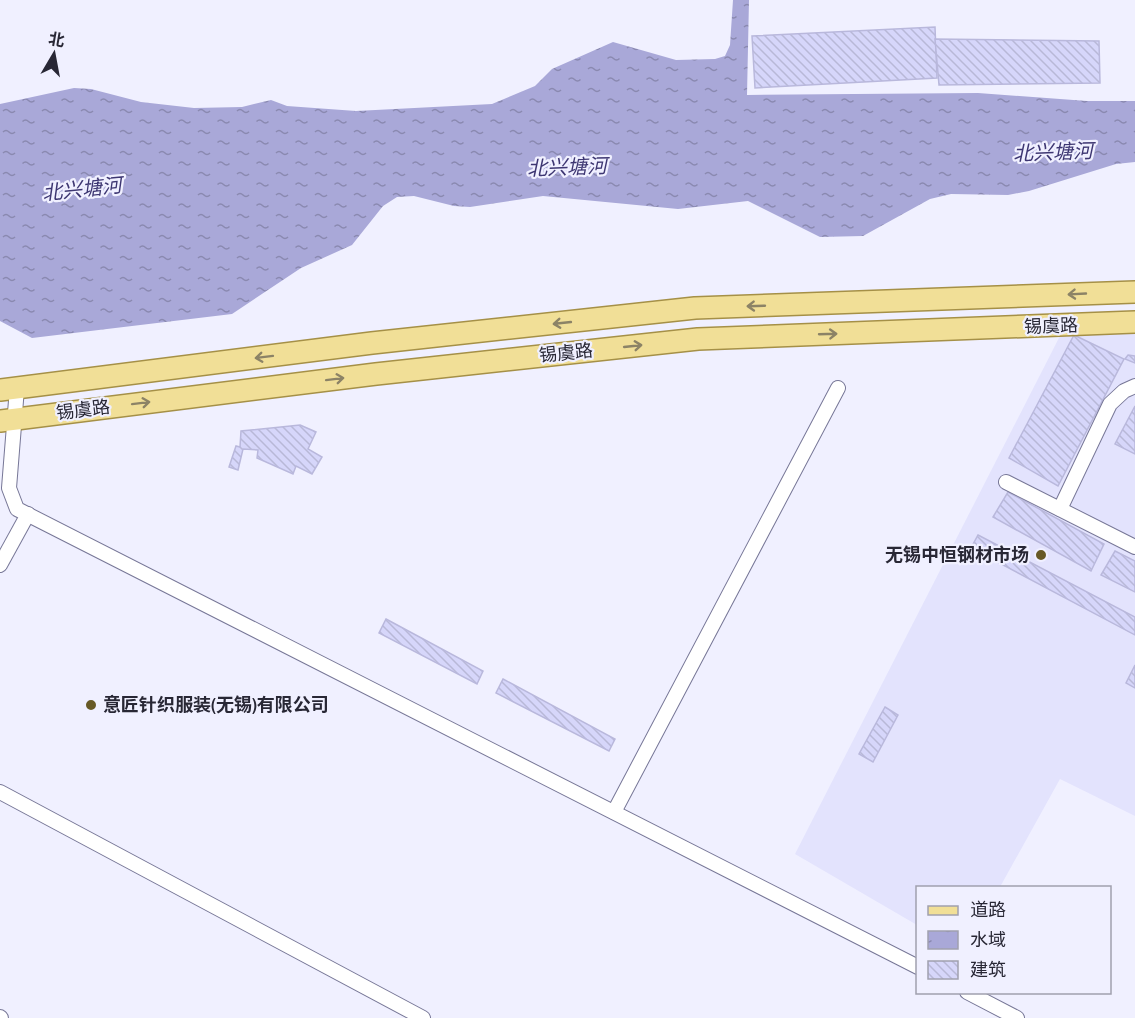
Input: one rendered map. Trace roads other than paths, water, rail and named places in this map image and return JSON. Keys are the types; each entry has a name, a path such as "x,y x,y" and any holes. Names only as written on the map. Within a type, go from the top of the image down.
{"main road":[{"name":"锡虞路","path":"9,389 372,343 695,308 1135,291"},
{"name":"锡虞路","path":"7,420 376,374 698,339 1135,322"}],"street":[{"path":"1060,509 1110,404 1124,391 1135,386"},
{"path":"614,812 838,388"},
{"path":"9,389 7,420 9,488 17,508 916,966"},
{"path":"1006,482 1135,547"},
{"path":"0,565 28,514"},
{"path":"0,792 423,1018"},
{"path":"969,994 1017,1018"}],"water":[{"name":"北兴塘河","path":"733,0 749,0 747,95 978,93 1087,101 1135,101 1135,162 1116,164 1029,191 1008,195 951,194 930,199 863,236 820,237 748,201 678,209 543,196 470,207 454,206 414,196 397,197 383,206 352,245 301,268 232,314 32,338 0,321 0,104 74,88 91,89 141,102 194,108 242,107 271,100 287,106 356,111 492,104 535,86 552,69 613,42 676,60 715,59 725,56 730,45"}],"place":[{"name":"无锡中恒钢材市场","path":"1041,555"},
{"name":"意匠针织服装(无锡)有限公司","path":"91,705"}]}
